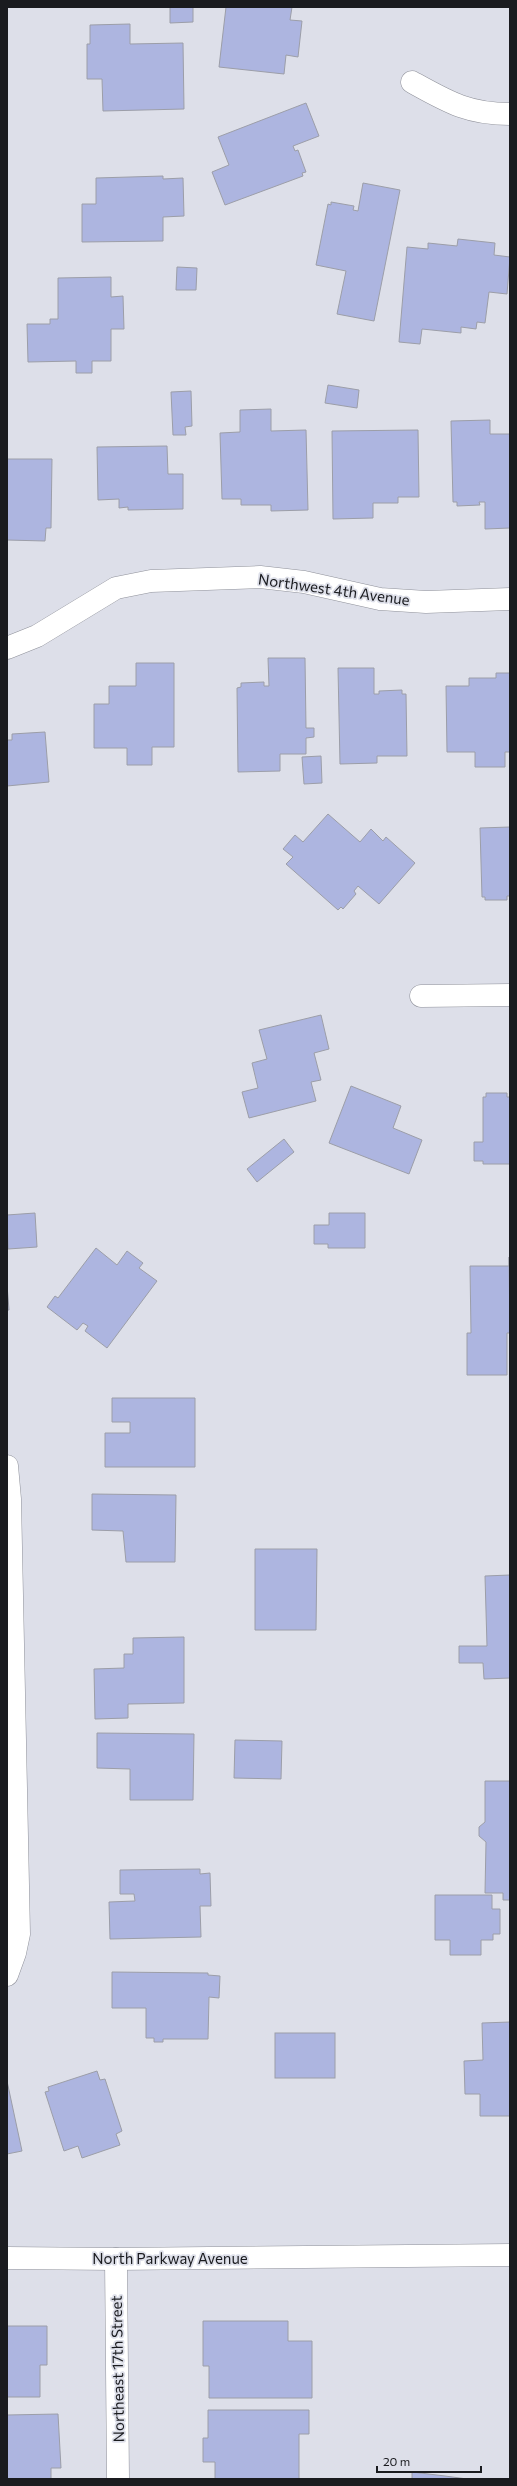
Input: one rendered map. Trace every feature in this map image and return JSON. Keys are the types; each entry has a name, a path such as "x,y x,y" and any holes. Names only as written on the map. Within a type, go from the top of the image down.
{"street":[{"path":"412,82 458,107 488,114 510,114"},
{"name":"Northwest 4th Avenue","path":"7,648 37,636 116,588 151,581 260,577 304,582 380,599 426,602 510,599"},
{"path":"421,996 510,995"},
{"path":"7,1466 19,1934 8,1974"},
{"name":"North Parkway Avenue","path":"7,2258 116,2259 510,2255"},
{"name":"Northeast 17th Street","path":"116,2259 118,2479"}],"building":[{"path":"170,7 193,7 193,22 170,23"},
{"path":"226,7 292,7 290,20 302,21 298,57 286,55 284,74 219,67"},
{"path":"130,24 130,44 183,43 184,109 103,111 102,79 87,79 87,44 90,44 90,25"},
{"path":"306,103 319,136 293,146 295,151 298,150 306,172 302,173 303,176 225,205 212,172 229,165 218,137"},
{"path":"163,176 163,179 183,178 184,216 163,217 163,241 82,242 82,204 96,204 96,178"},
{"path":"363,183 400,190 374,321 337,314 346,271 316,265 328,204 331,205 331,202 354,206 353,210 358,211"},
{"path":"458,239 495,243 494,255 510,257 507,294 489,292 485,323 477,322 476,329 461,327 461,333 422,329 420,344 399,342 407,247 428,249 428,243 457,246"},
{"path":"177,267 197,268 196,290 176,290"},
{"path":"111,277 111,297 123,296 124,329 111,329 111,361 92,361 92,373 76,373 76,361 28,362 27,324 50,324 50,319 58,319 58,278"},
{"path":"328,385 359,390 357,408 325,403"},
{"path":"191,391 192,426 185,427 186,435 173,435 171,392"},
{"path":"271,409 271,431 306,430 308,510 271,511 271,505 241,505 241,499 222,499 220,433 240,432 240,410"},
{"path":"490,420 490,434 510,434 510,528 485,529 485,502 479,502 480,505 457,506 457,502 453,502 451,421"},
{"path":"418,430 419,497 398,497 398,503 373,503 373,518 333,519 332,431"},
{"path":"167,446 168,474 183,474 183,509 128,510 128,507 119,508 119,499 98,500 97,447"},
{"path":"7,459 52,459 51,528 46,528 45,541 7,540"},
{"path":"268,658 305,658 306,728 314,728 314,737 306,738 306,754 280,754 280,771 238,772 237,688 241,687 241,683 264,682 264,686 269,686"},
{"path":"136,663 174,663 174,747 152,747 152,765 127,765 127,748 94,748 94,704 109,704 109,686 136,686"},
{"path":"338,668 374,668 374,694 379,694 379,691 402,690 402,694 406,694 407,756 377,756 377,763 340,764"},
{"path":"496,673 510,673 510,752 505,752 505,767 475,767 475,752 447,752 446,686 469,686 469,678 496,678"},
{"path":"45,732 49,782 7,786 7,740 12,740 12,734"},
{"path":"321,756 322,783 304,784 302,757"},
{"path":"328,814 360,842 371,829 383,841 386,837 415,863 379,904 358,886 354,891 356,894 343,909 341,907 338,910 286,864 293,857 283,849 295,835 303,842"},
{"path":"510,827 510,896 507,896 507,900 485,900 485,897 482,897 480,828"},
{"path":"321,1015 329,1049 314,1053 321,1080 311,1082 316,1101 249,1118 242,1092 258,1088 252,1063 267,1059 259,1030"},
{"path":"351,1086 401,1106 393,1128 422,1140 409,1174 329,1143"},
{"path":"486,1093 507,1093 507,1097 510,1097 510,1164 483,1164 483,1161 474,1161 474,1142 483,1142 483,1097 486,1097"},
{"path":"284,1139 294,1152 257,1182 247,1169"},
{"path":"35,1213 37,1247 8,1249 7,1215"},
{"path":"329,1213 365,1213 365,1248 328,1248 328,1244 314,1244 314,1225 329,1225"},
{"path":"96,1248 117,1265 127,1251 143,1263 139,1268 157,1281 107,1348 85,1331 88,1326 83,1323 77,1330 47,1307 55,1296 58,1298"},
{"path":"509,1257 510,1333 507,1333 507,1375 467,1375 467,1333 471,1333 470,1266 509,1266"},
{"path":"7,1285 9,1310 7,1310"},
{"path":"112,1398 195,1398 195,1467 105,1467 105,1433 130,1433 130,1422 112,1422"},
{"path":"92,1494 176,1495 175,1562 126,1562 123,1531 92,1530"},
{"path":"255,1549 317,1549 316,1630 255,1630"},
{"path":"510,1575 510,1678 484,1679 483,1663 459,1663 459,1646 487,1646 485,1576"},
{"path":"184,1637 184,1703 128,1704 128,1718 95,1719 94,1669 124,1668 124,1654 133,1654 133,1638"},
{"path":"97,1733 194,1734 193,1800 130,1800 130,1769 97,1768"},
{"path":"235,1740 282,1741 281,1779 234,1778"},
{"path":"485,1781 510,1781 510,1900 503,1900 503,1893 485,1893 486,1842 479,1836 479,1827 485,1822"},
{"path":"200,1869 200,1874 210,1873 211,1906 200,1906 201,1937 110,1939 109,1902 135,1901 134,1894 120,1894 120,1870"},
{"path":"435,1895 492,1895 492,1909 500,1909 500,1934 493,1934 493,1940 481,1940 481,1955 450,1955 450,1940 435,1940"},
{"path":"112,1972 208,1973 208,1975 220,1976 219,1998 209,1997 208,2039 163,2039 163,2042 154,2042 154,2038 146,2038 146,2008 112,2008"},
{"path":"510,2022 510,2116 480,2116 480,2094 465,2094 464,2061 483,2060 482,2023"},
{"path":"275,2033 335,2033 335,2078 275,2078"},
{"path":"97,2071 100,2080 105,2079 122,2131 116,2134 120,2145 82,2158 78,2146 64,2151 45,2092 49,2091 48,2087"},
{"path":"7,2081 22,2151 7,2154"},
{"path":"203,2321 288,2321 288,2341 312,2341 312,2398 209,2398 209,2366 203,2366"},
{"path":"7,2326 47,2326 47,2365 40,2365 40,2397 7,2397"},
{"path":"208,2410 309,2410 309,2434 299,2434 299,2479 215,2479 215,2462 203,2462 203,2438 208,2438"},
{"path":"58,2414 61,2468 51,2468 51,2479 7,2479 7,2415"},
{"path":"412,2472 445,2476 467,2479 412,2479"}]}
